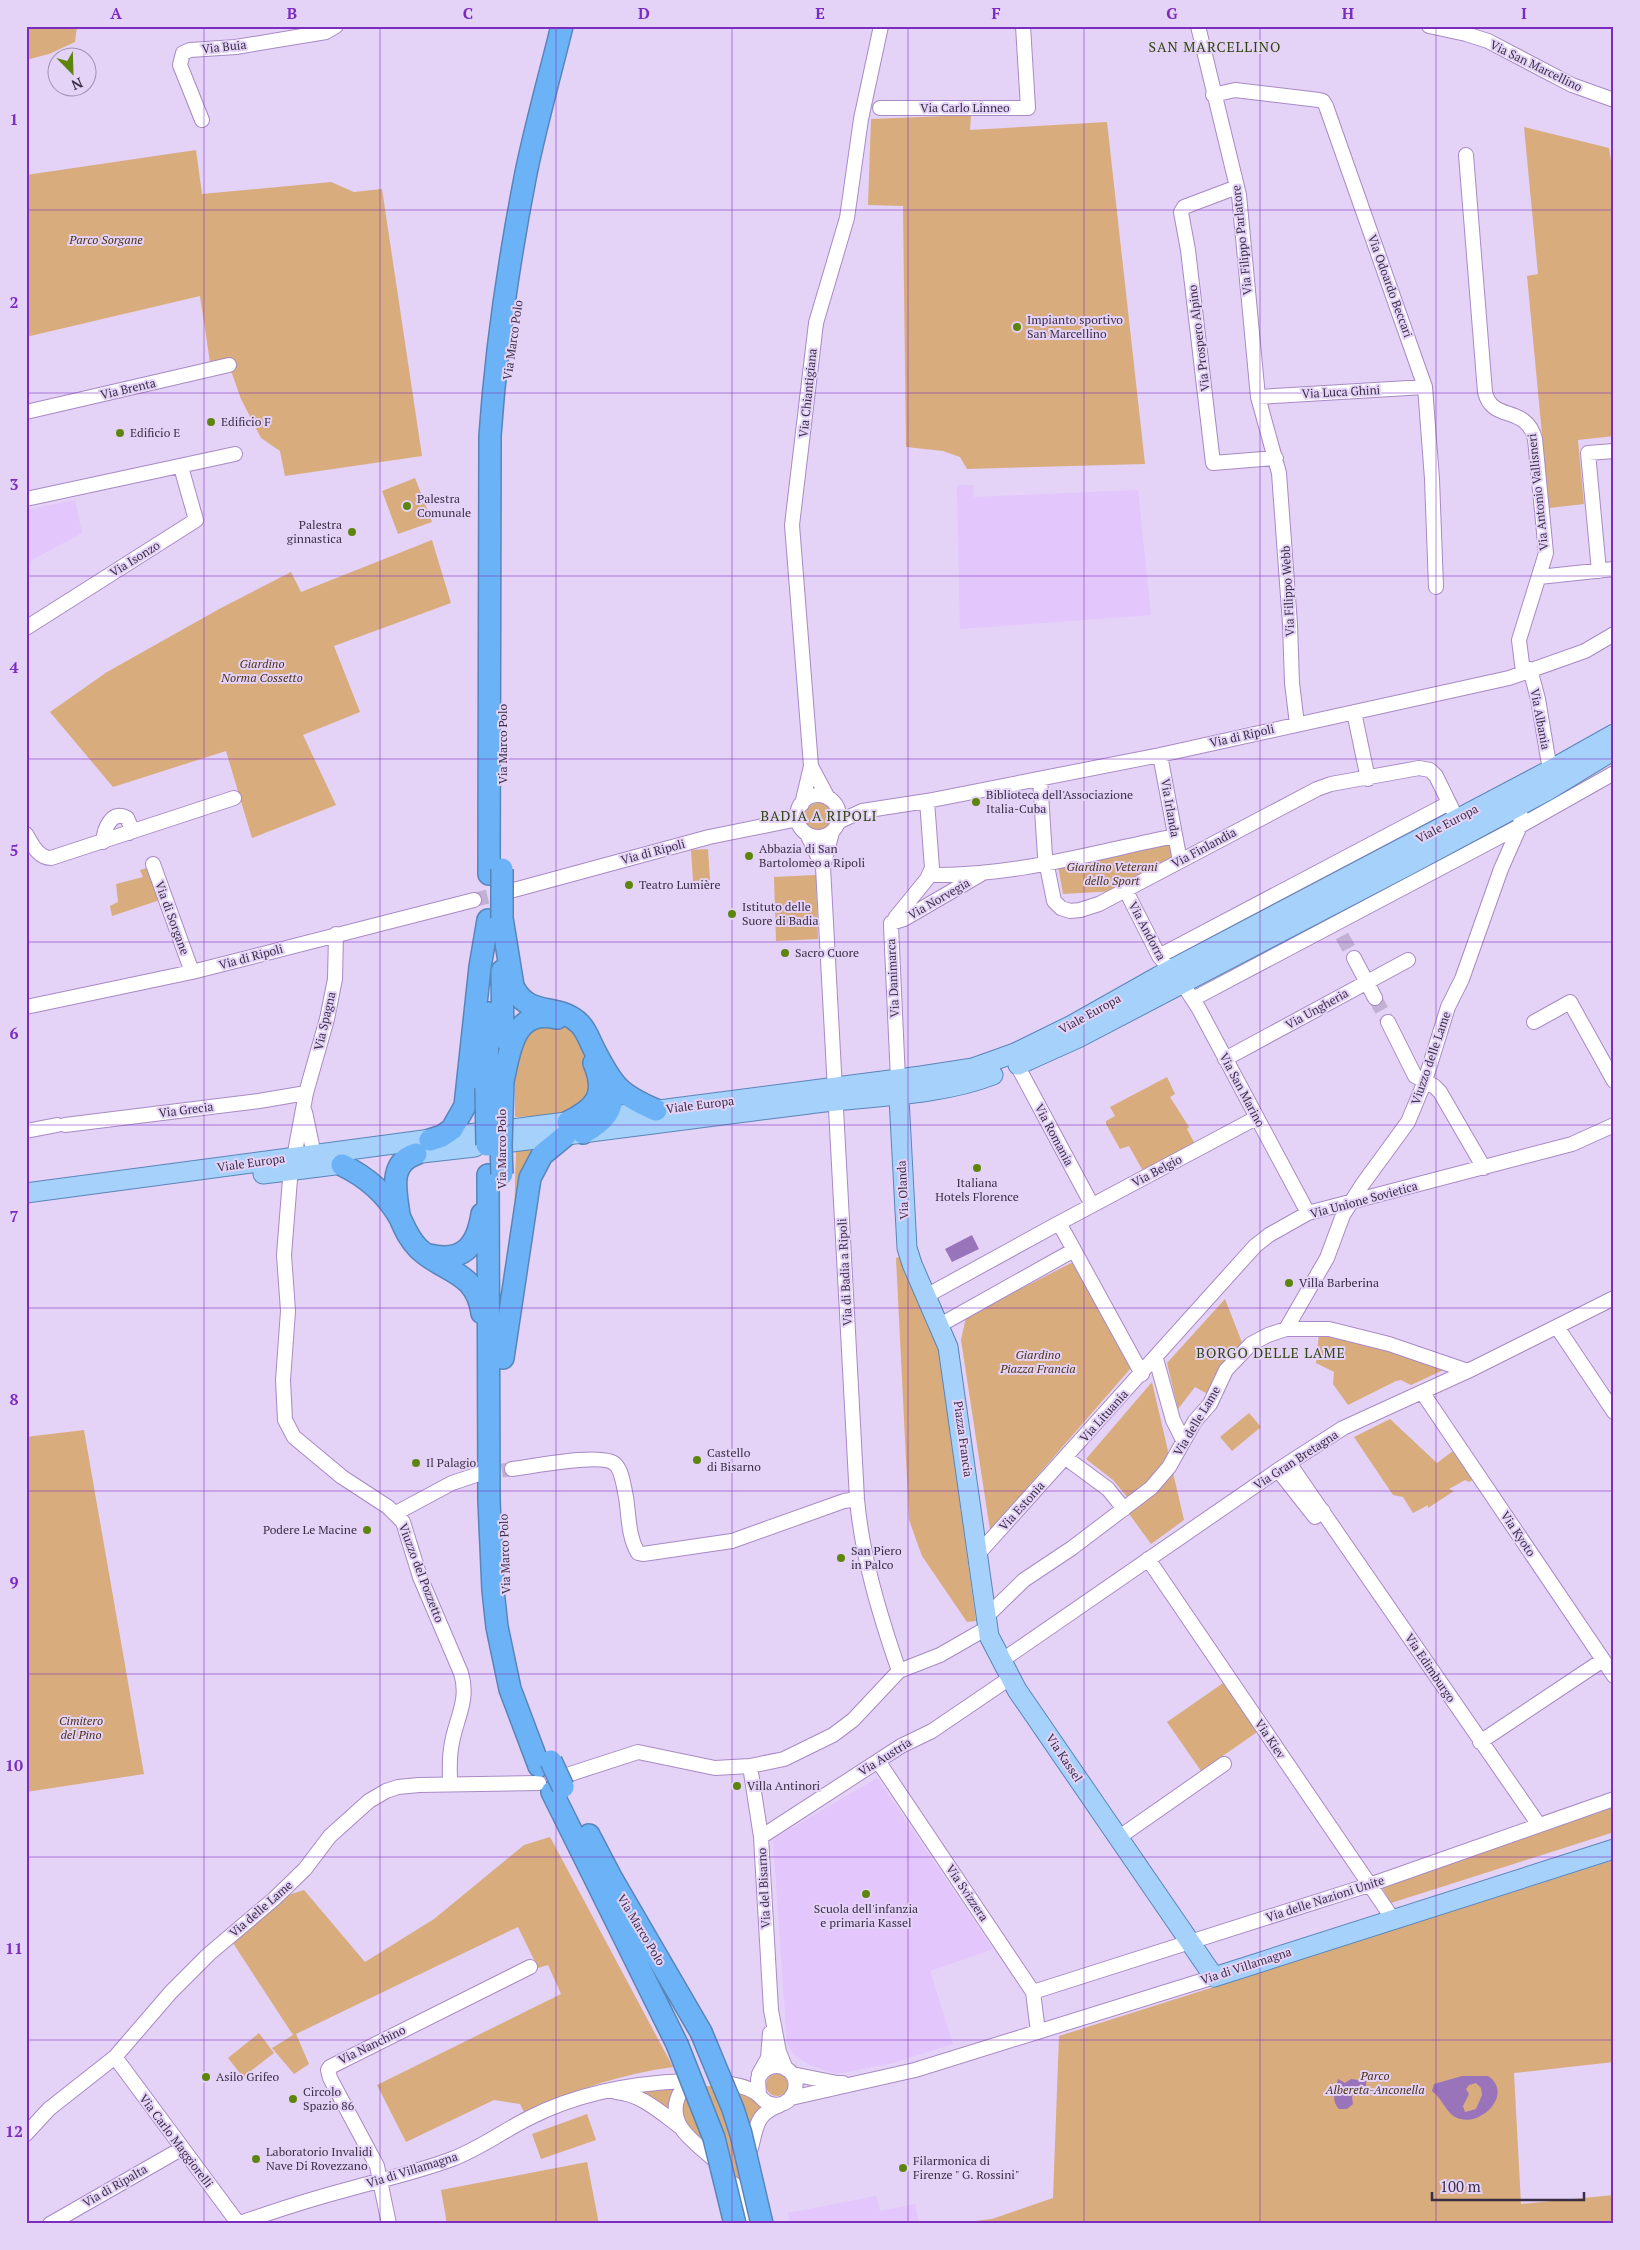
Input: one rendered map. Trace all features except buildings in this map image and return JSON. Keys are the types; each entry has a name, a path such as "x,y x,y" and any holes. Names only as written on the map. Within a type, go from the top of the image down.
{"highway":[{"name":"Via Marco Polo","path":"562,26 526,171 512,251 494,384 490,436 495,919 489,992 494,1085 496,1360 489,1501 494,1607 510,1689 677,2044 714,2138 735,2224"},
{"name":"Via Marco Polo","path":"495,872 507,380 526,244 551,125 576,26"},
{"path":"495,919 516,994 532,1006 562,1013 579,1023 612,1084 627,1096 656,1110"},
{"path":"400,1218 397,1172 399,1165 405,1158 452,1129 465,1106 480,968 495,919"},
{"path":"494,1085 518,1028 531,1020 554,1017 565,1021 578,1033 598,1072 600,1086 597,1100 572,1130 542,1155 530,1178 496,1360"},
{"path":"572,1130 604,1118 612,1103 612,1084"},
{"path":"342,1165 372,1182 400,1218 412,1242 424,1253 462,1276 476,1290 496,1360"},
{"path":"424,1253 440,1257 453,1257 471,1245 480,1228 495,1175"},
{"name":"Via Marco Polo","path":"551,1778 701,2032 741,2134 762,2224"}],"main road":[{"name":"Viale Europa","path":"898,1087 973,1068 1005,1057 1072,1026 1453,811 1550,770 1614,734"},
{"name":"Viale Europa","path":"604,1118 656,1110 971,1082 1068,1044 1170,970 1518,816 1614,750"},
{"name":"Via Olanda","path":"898,1087 907,1248 926,1296"},
{"name":"Viale Europa","path":"512,1136 572,1130 835,1094"},
{"name":"Viale Europa","path":"26,1206 292,1164 318,1155 423,1147 476,1140"},
{"name":"Viale Europa","path":"26,1193 292,1164 342,1165 423,1147"},
{"name":"Piazza Francia","path":"926,1296 940,1325 952,1364 987,1623"},
{"name":"Via Kassel","path":"987,1623 1001,1661 1010,1678 1118,1838 1192,1942 1214,1977"},
{"name":"Via di Villamagna","path":"1214,1977 1614,1849"}],"street":[{"name":"Via Buia","path":"202,120 180,65 183,53 190,50 236,46 326,32 336,26"},
{"name":"Via Chiantigiana","path":"802,804 811,766 792,525 816,323 847,218 861,119 881,26"},
{"name":"Via Carlo Linneo","path":"880,108 1028,108 1023,26"},
{"name":"Via Filippo Parlatore","path":"1198,26 1213,95 1237,187 1258,397 1276,458"},
{"name":"Via San Marcellino","path":"1429,26 1466,34 1488,42 1572,85 1614,100"},
{"name":"Via Odoardo Beccari","path":"1213,95 1235,90 1323,101 1425,387 1432,480 1436,587"},
{"name":"Via Antonio Vallisneri","path":"1466,155 1484,392 1491,406 1526,421 1533,432 1546,553 1519,640 1526,671"},
{"name":"Via Prospero Alpino","path":"1237,187 1184,207 1181,212 1188,250 1213,464 1276,458"},
{"name":"Via Brenta","path":"26,412 229,365"},
{"name":"Via Luca Ghini","path":"1258,397 1425,387"},
{"path":"1599,571 1588,453 1614,451"},
{"path":"26,499 235,454"},
{"name":"Via Filippo Webb","path":"1276,458 1282,493 1292,683 1297,724"},
{"name":"Via Isonzo","path":"26,628 196,520 181,466"},
{"path":"1539,577 1614,569"},
{"name":"Via di Ripoli","path":"835,827 862,811 927,801 1160,755 1509,678 1586,651 1614,634"},
{"name":"Via Albania","path":"1526,671 1538,699 1550,770"},
{"path":"1354,712 1368,779"},
{"name":"Via Irlanda","path":"1160,755 1180,861"},
{"name":"Via Chiantigiana","path":"811,766 831,800"},
{"name":"Via Finlandia","path":"1040,779 1046,862 1052,898 1055,903 1064,909 1074,911 1087,909 1126,891 1317,789 1332,784 1368,779 1418,768 1427,769 1436,776 1453,811"},
{"name":"Viale Europa","path":"1193,999 1335,923 1518,816 1614,772"},
{"path":"816,796 831,800 839,814 835,827 820,837 807,834 800,827 798,819 802,804 808,798 816,796"},
{"path":"26,834 37,852 47,858 89,847 103,838 129,832 234,798"},
{"name":"Via di Ripoli","path":"831,800 862,811"},
{"path":"927,801 932,864 929,875"},
{"path":"103,838 109,822 121,815 130,822 129,832"},
{"name":"Viuzzo delle Lame","path":"1286,1330 1327,1258 1343,1215 1362,1185 1408,1122 1425,1082 1448,1007 1462,979 1518,816"},
{"name":"Via di Ripoli","path":"510,890 709,837 798,819"},
{"name":"Via di Badia a Ripoli","path":"835,827 823,867 857,1499 860,1530 889,1641 900,1671"},
{"name":"Via di Badia a Ripoli","path":"807,834 823,867"},
{"name":"Via Norvegia","path":"929,875 985,872 1046,862 1175,836"},
{"name":"Via di Sorgane","path":"153,864 192,972"},
{"name":"Via Norvegia","path":"892,923 904,919 985,872"},
{"name":"Via Danimarca","path":"898,1087 891,942 892,923 929,875"},
{"name":"Via Andorra","path":"1126,891 1170,970"},
{"name":"Via di Ripoli","path":"26,1007 192,972 474,900"},
{"path":"1335,923 1342,936"},
{"name":"Via Spagna","path":"292,1164 305,1100 327,1019 334,979 336,934"},
{"path":"1354,958 1375,998"},
{"name":"Via Ungheria","path":"1225,1059 1408,960"},
{"name":"Via San Marino","path":"1170,970 1193,999 1308,1214"},
{"path":"1534,1022 1570,1002 1614,1081"},
{"path":"1388,1022 1415,1076 1434,1086 1440,1092 1484,1168"},
{"name":"Via Romania","path":"1017,1065 1092,1205"},
{"name":"Via Spagna","path":"305,1100 318,1155"},
{"name":"Via Grecia","path":"26,1131 202,1108 305,1100"},
{"name":"Via Belgio","path":"1059,1224 1256,1118"},
{"name":"Via Unione Sovietica","path":"1142,1374 1259,1242 1308,1214 1572,1144 1614,1125"},
{"name":"Viuzzo del Pozzetto","path":"292,1164 284,1255 288,1311 283,1380 285,1420 294,1437 342,1477 396,1513 403,1522 420,1577 461,1673 465,1687 464,1699 451,1749 450,1784"},
{"path":"926,1296 1059,1224 1142,1374"},
{"path":"940,1325 1074,1250"},
{"name":"Via Gran Bretagna","path":"1001,1661 1284,1466 1344,1428 1468,1371 1614,1298"},
{"path":"1557,1327 1614,1412"},
{"name":"Via delle Lame","path":"26,2134 49,2109 114,2057 171,1992 209,1954 305,1869 330,1836 369,1801 386,1791 398,1787 551,1778 638,1752 710,1768 750,1766 784,1759 833,1735 853,1720 900,1671 940,1655 987,1623 1024,1580 1072,1548 1152,1488 1165,1474 1195,1421 1210,1404 1226,1370 1241,1353 1260,1339 1286,1330 1329,1329 1389,1344 1468,1371"},
{"path":"1156,1358 1173,1420 1183,1440"},
{"name":"Via Lituania","path":"1066,1458 1142,1374"},
{"name":"Via Kyoto","path":"1422,1392 1614,1676"},
{"path":"1066,1458 1108,1489 1124,1509"},
{"name":"Via Estonia","path":"978,1554 1066,1458"},
{"path":"512,1469 584,1459 603,1460 614,1463 618,1468 626,1496 634,1546 638,1553 643,1554 732,1541 844,1501 857,1499"},
{"name":"Via Edimburgo","path":"1284,1466 1323,1511 1480,1742 1539,1825"},
{"path":"396,1513 452,1483 479,1474"},
{"name":"Via Kiev","path":"1148,1559 1393,1919"},
{"path":"1480,1742 1603,1660"},
{"name":"Via Austria","path":"761,1837 909,1740 932,1731 1010,1678"},
{"name":"Via Svizzera","path":"878,1761 1033,1992 1038,2032"},
{"path":"1118,1838 1224,1764"},
{"name":"Via del Bisarno","path":"750,1766 761,1837 771,2010 778,2052 789,2071"},
{"name":"Via delle Nazioni Unite","path":"1033,1992 1369,1885 1614,1799"},
{"name":"Via Nanchino","path":"389,2224 377,2166 328,2074 330,2066 530,1967"},
{"name":"Via di Villamagna","path":"876,2079 837,2083 772,2066 761,2073 730,2082 744,2086 768,2103 786,2101 915,2070 1214,1977"},
{"name":"Via del Bisarno","path":"761,2073 768,2054 771,2010"},
{"name":"Via Carlo Maggiorelli","path":"114,2057 237,2224"},
{"path":"751,2148 760,2116 768,2109 786,2101 796,2086 789,2071"},
{"path":"759,2095 757,2082 761,2073"},
{"name":"Via di Villamagna","path":"237,2224 454,2158 537,2114 581,2097 656,2083 700,2082 680,2093 675,2114 679,2126"},
{"name":"Via di Villamagna","path":"581,2097 612,2092 630,2095 648,2103 679,2126 712,2158"},
{"name":"Via di Ripalta","path":"50,2224 181,2149"},
{"path":"741,2183 750,2224"}],"shaded area":[{"path":"957,485 973,485 974,497 1138,490 1151,615 960,629"},
{"path":"75,500 82,533 30,561 29,578 26,578 26,510"},
{"path":"972,1235 979,1249 952,1262 945,1249"},
{"name":"Scuola dell'infanzia e primaria Kassel","path":"877,1778 993,1949 930,1971 953,2044 893,2063 836,2074 810,2065 794,2055 787,2043 773,1839"},
{"path":"1462,2076 1488,2076 1495,2083 1498,2092 1491,2108 1474,2119 1464,2120 1455,2117 1432,2091 1434,2084","holes":["1476,2083 1481,2088 1482,2095 1476,2109 1465,2112 1463,2106 1469,2094 1466,2089 1469,2085"]},
{"path":"1338,2079 1345,2083 1351,2079 1366,2081 1366,2086 1358,2087 1354,2090 1352,2096 1353,2104 1347,2109 1339,2109 1336,2106 1334,2094"},
{"path":"876,2196 880,2211 915,2204 919,2224 790,2224 788,2213"}],"green space":[{"path":"26,26 77,26 75,42 62,48 48,48 48,54 26,60"},
{"name":"Impianto sportivo San Marcellino","path":"971,115 970,130 1107,122 1145,464 967,469 960,457 943,451 906,447 903,206 868,205 871,119"},
{"path":"1524,127 1609,148 1612,168 1614,168 1614,436 1578,440 1584,504 1549,508 1527,276 1538,274"},
{"name":"Parco Sorgane","path":"196,150 202,194 331,182 354,192 382,189 422,456 285,476 280,451 261,438 241,399 229,365 211,369 200,296 26,337 26,175"},
{"name":"Palestra Comunale","path":"415,478 432,522 398,534 382,491"},
{"name":"Giardino Norma Cossetto","path":"432,540 451,603 334,646 360,712 303,735 336,805 252,838 226,751 113,787 50,712 107,672 221,608 291,572 301,592"},
{"path":"819,803 829,807 833,817 829,827 819,831 809,827 805,817 809,807"},
{"name":"Giardino Veterani dello Sport","path":"1172,843 1175,860 1116,891 1063,894 1058,866"},
{"path":"708,849 710,880 693,881 691,850"},
{"path":"150,867 160,900 112,916 110,906 118,902 116,884 143,877 140,870"},
{"path":"816,875 818,939 776,941 774,877"},
{"path":"562,1023 576,1034 595,1074 586,1104 559,1115 515,1117 515,1044 528,1026"},
{"path":"1167,1077 1175,1094 1170,1097 1189,1127 1187,1129 1195,1144 1143,1171 1129,1146 1120,1149 1106,1121 1115,1116 1110,1107"},
{"path":"541,1147 514,1220 516,1150"},
{"path":"900,1257 939,1350 976,1621 967,1622 922,1556 909,1520 896,1258"},
{"name":"Giardino Piazza Francia","path":"1075,1261 1131,1368 990,1530 961,1340 966,1317"},
{"path":"1225,1299 1243,1345 1206,1393 1195,1387 1178,1409 1167,1363"},
{"path":"1319,1333 1450,1367 1411,1385 1401,1380 1396,1381 1348,1405 1333,1384 1334,1372 1316,1363"},
{"path":"1152,1382 1184,1520 1151,1544 1127,1511 1128,1498 1113,1480 1086,1459"},
{"path":"1249,1413 1261,1427 1232,1451 1220,1437"},
{"path":"1390,1419 1437,1463 1453,1451 1473,1480 1469,1482 1465,1480 1449,1489 1454,1491 1428,1508 1428,1505 1413,1513 1403,1497 1393,1495 1354,1437"},
{"name":"Cimitero del Pino","path":"84,1430 144,1774 26,1792 26,1437"},
{"path":"1229,1679 1263,1728 1201,1771 1167,1722"},
{"path":"1614,1804 1614,1832 1391,1903 1381,1886"},
{"path":"550,1837 673,2067 597,2084 524,2112 520,2104 494,2100 406,2142 377,2085 561,1994 548,1965 538,1968 518,1927 296,2034 309,2064 294,2074 272,2048 293,2035 231,1940 282,1897 304,1890 365,1962 434,1919 524,1845"},
{"name":"Parco Albereta-Anconella","path":"1614,1860 1614,2062 1514,2073 1521,2204 1614,2195 1614,2224 950,2224 992,2219 1053,2198 1059,2036"},
{"path":"259,2033 274,2053 243,2077 228,2058"},
{"path":"777,2074 785,2077 788,2085 785,2093 777,2096 769,2093 766,2085 769,2077"},
{"path":"682,2083 673,2119 632,2092"},
{"path":"692,2087 739,2088 763,2107 754,2121 751,2132 742,2186 682,2123 682,2096"},
{"path":"587,2114 596,2140 541,2159 532,2134"},
{"path":"587,2162 599,2224 447,2224 441,2190"}],"tunnel":[{"path":"474,900 510,891"},
{"path":"1342,936 1354,958"},
{"path":"1375,998 1388,1022"},
{"path":"481,1474 512,1469"}],"place":[{"name":"Impianto sportivo San Marcellino","path":"1017,327"},
{"name":"Edificio F","path":"211,422"},
{"name":"Edificio E","path":"120,433"},
{"name":"Palestra Comunale","path":"407,506"},
{"name":"Palestra ginnastica","path":"352,532"},
{"name":"Biblioteca dell'Associazione Italia-Cuba","path":"976,802"},
{"name":"Abbazia di San Bartolomeo a Ripoli","path":"749,856"},
{"name":"Teatro Lumière","path":"629,885"},
{"name":"Istituto delle Suore di Badia","path":"732,914"},
{"name":"Sacro Cuore","path":"785,953"},
{"name":"Italiana Hotels Florence","path":"977,1168"},
{"name":"Villa Barberina","path":"1289,1283"},
{"name":"Castello di Bisarno","path":"697,1460"},
{"name":"Il Palagio","path":"416,1463"},
{"name":"Podere Le Macine","path":"367,1530"},
{"name":"San Piero in Palco","path":"841,1558"},
{"name":"Villa Antinori","path":"737,1786"},
{"name":"Scuola dell'infanzia e primaria Kassel","path":"866,1894"},
{"name":"Asilo Grifeo","path":"206,2077"},
{"name":"Circolo Spazio 86","path":"293,2099"},
{"name":"Laboratorio Invalidi Nave Di Rovezzano","path":"256,2159"},
{"name":"Filarmonica di Firenze \" G. Rossini\"","path":"903,2168"}],"district":[{"name":"SAN MARCELLINO","path":"1215,47"},
{"name":"BADIA A RIPOLI","path":"819,816"},
{"name":"BORGO DELLE LAME","path":"1271,1353"}]}
